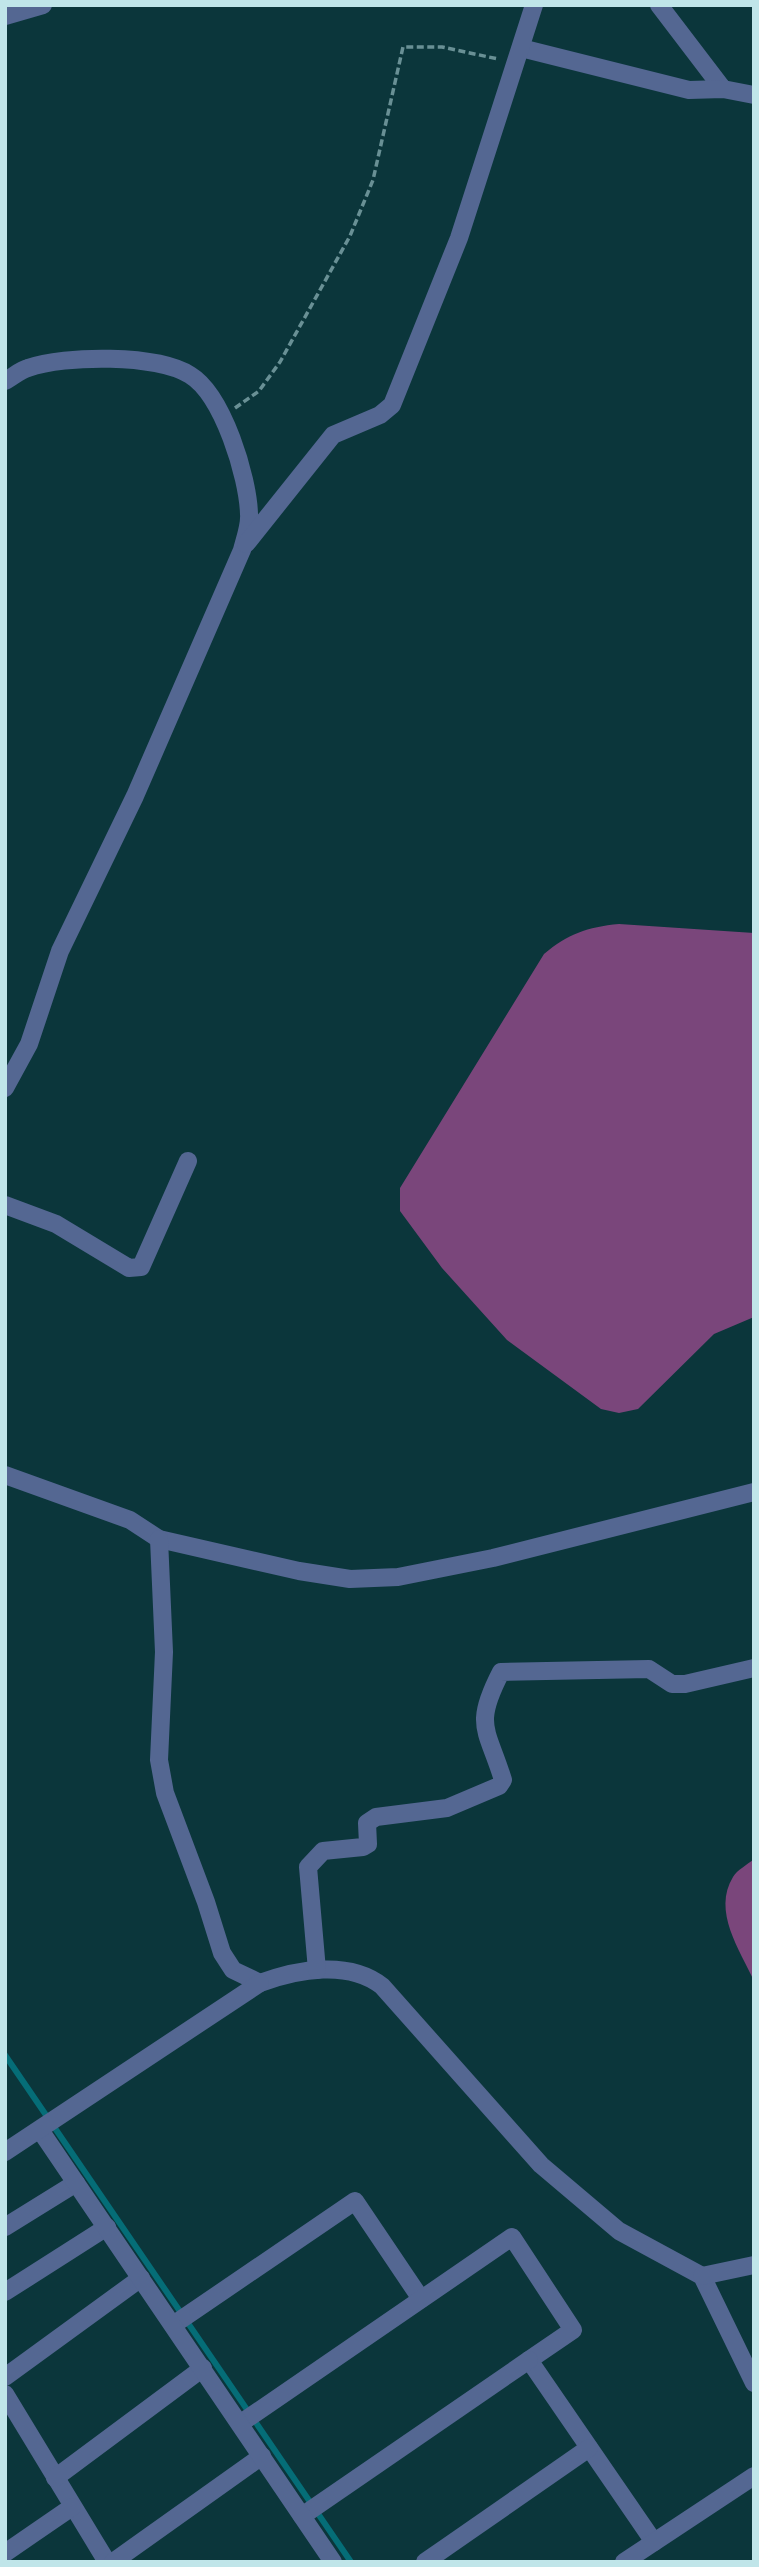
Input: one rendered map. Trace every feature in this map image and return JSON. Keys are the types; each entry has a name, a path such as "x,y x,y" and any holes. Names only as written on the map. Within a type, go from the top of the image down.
{"street":[{"path":"5,16 43,5"},
{"path":"242,550 333,435 380,415 392,405 459,238 534,5"},
{"path":"659,5 723,89"},
{"path":"519,56 690,90 723,89 754,95"},
{"path":"5,381 29,368 117,358 149,361 191,375 221,415 247,483 250,517 242,550 135,796 60,951 29,1044 5,1088"},
{"path":"5,1205 56,1224 129,1268 141,1268 187,1161"},
{"path":"5,1475 130,1520 159,1539 350,1579 398,1577 493,1558 754,1492"},
{"path":"159,1539 164,1652 159,1760 165,1793 222,1953 233,1970 260,1983"},
{"path":"317,1970 308,1867 323,1851 363,1847 368,1844 367,1823 376,1817 447,1808 499,1786 503,1780 488,1744 483,1716 486,1701 501,1672 649,1669 672,1684 685,1684 754,1668"},
{"path":"5,2152 260,1983 280,1975 317,1970 367,1974 382,1986 541,2165 619,2231 702,2276 754,2383"},
{"path":"40,2130 240,2423 302,2516 326,2559"},
{"path":"5,2227 76,2183"},
{"path":"173,2325 355,2201 421,2299"},
{"path":"5,2292 107,2228"},
{"path":"240,2423 512,2237 573,2330 302,2516"},
{"path":"702,2276 754,2264"},
{"path":"5,2377 141,2278"},
{"path":"528,2360 654,2542"},
{"path":"55,2478 203,2368"},
{"path":"5,2394 107,2562"},
{"path":"425,2562 589,2448"},
{"path":"113,2562 262,2456"},
{"path":"624,2562 754,2476"},
{"path":"5,2553 72,2507"}],"path":[{"path":"221,415 244,403 259,391 280,362 351,236 373,180 403,47 442,47 519,56"}],"shaded area":[{"path":"619,924 754,933 754,1317 714,1334 638,1409 619,1413 601,1409 507,1340 442,1268 400,1211 400,1188 544,954 561,941 578,933"},
{"path":"754,1859 754,1981 730,1930 725,1903 733,1877"}],"waterway":[{"path":"5,2055 351,2562"}]}
